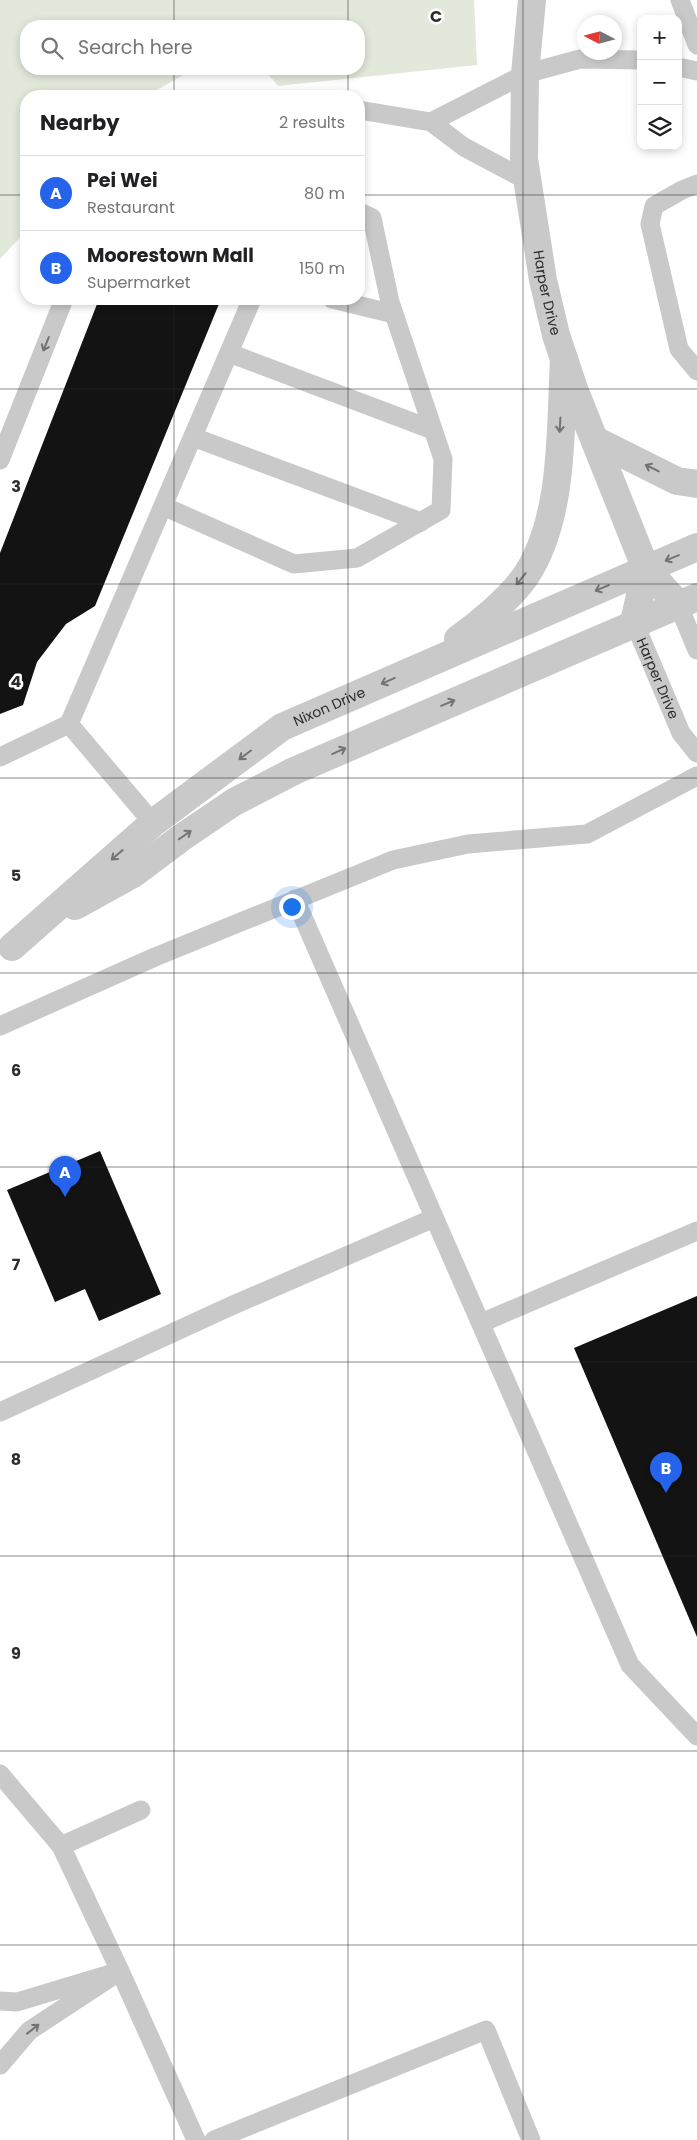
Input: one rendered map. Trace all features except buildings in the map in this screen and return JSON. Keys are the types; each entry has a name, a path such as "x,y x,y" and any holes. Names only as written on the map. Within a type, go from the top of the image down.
{"street":[{"name":"Harper Drive","path":"532,0 525,74 524,159 543,280 556,335 646,569 687,600"},
{"path":"421,667 482,622 524,577 547,533 557,477 564,358"},
{"path":"595,440 677,480 697,484"},
{"name":"Nixon Drive","path":"6,950 153,823 282,727 697,547"},
{"name":"Harper Drive","path":"634,622 646,569"},
{"name":"Nixon Drive","path":"6,950 68,911 133,874 234,802 359,742 687,600"}],"lane":[{"path":"680,0 697,44"},
{"path":"431,122 525,74 580,59 637,60"},
{"path":"682,68 697,71"},
{"path":"365,111 431,122 464,147 526,180"},
{"path":"697,184 654,206 650,224 679,349 697,371"},
{"path":"163,506 294,564 356,558 441,510 443,459 394,314 372,218 365,215"},
{"path":"0,460 62,305"},
{"path":"0,757 69,724 249,305"},
{"path":"357,305 394,314"},
{"path":"229,353 433,430"},
{"path":"193,437 421,522"},
{"name":"Harper Drive","path":"687,600 697,650"},
{"name":"Harper Drive","path":"634,622 681,733 697,753"},
{"path":"69,724 153,823"},
{"path":"0,1026 155,957 393,860 468,844 587,834 697,776"},
{"path":"295,899 630,1665 697,1736"},
{"path":"0,1412 231,1306 434,1218"},
{"path":"481,1323 697,1231"},
{"path":"0,1774 61,1846 196,2140"},
{"path":"61,1846 141,1810"},
{"path":"0,2001 17,2002 120,1971"},
{"path":"0,2065 29,2031 120,1971"},
{"path":"214,2140 486,2030 531,2140"}],"green space":[{"path":"0,0 474,0 477,65 278,86 269,75 365,75 365,20 20,20 20,75 183,75 157,90 20,90 20,237 0,259"}],"place":[{"name":"Pei Wei","path":"65,1197"},
{"name":"Moorestown Mall","path":"666,1493"}]}
